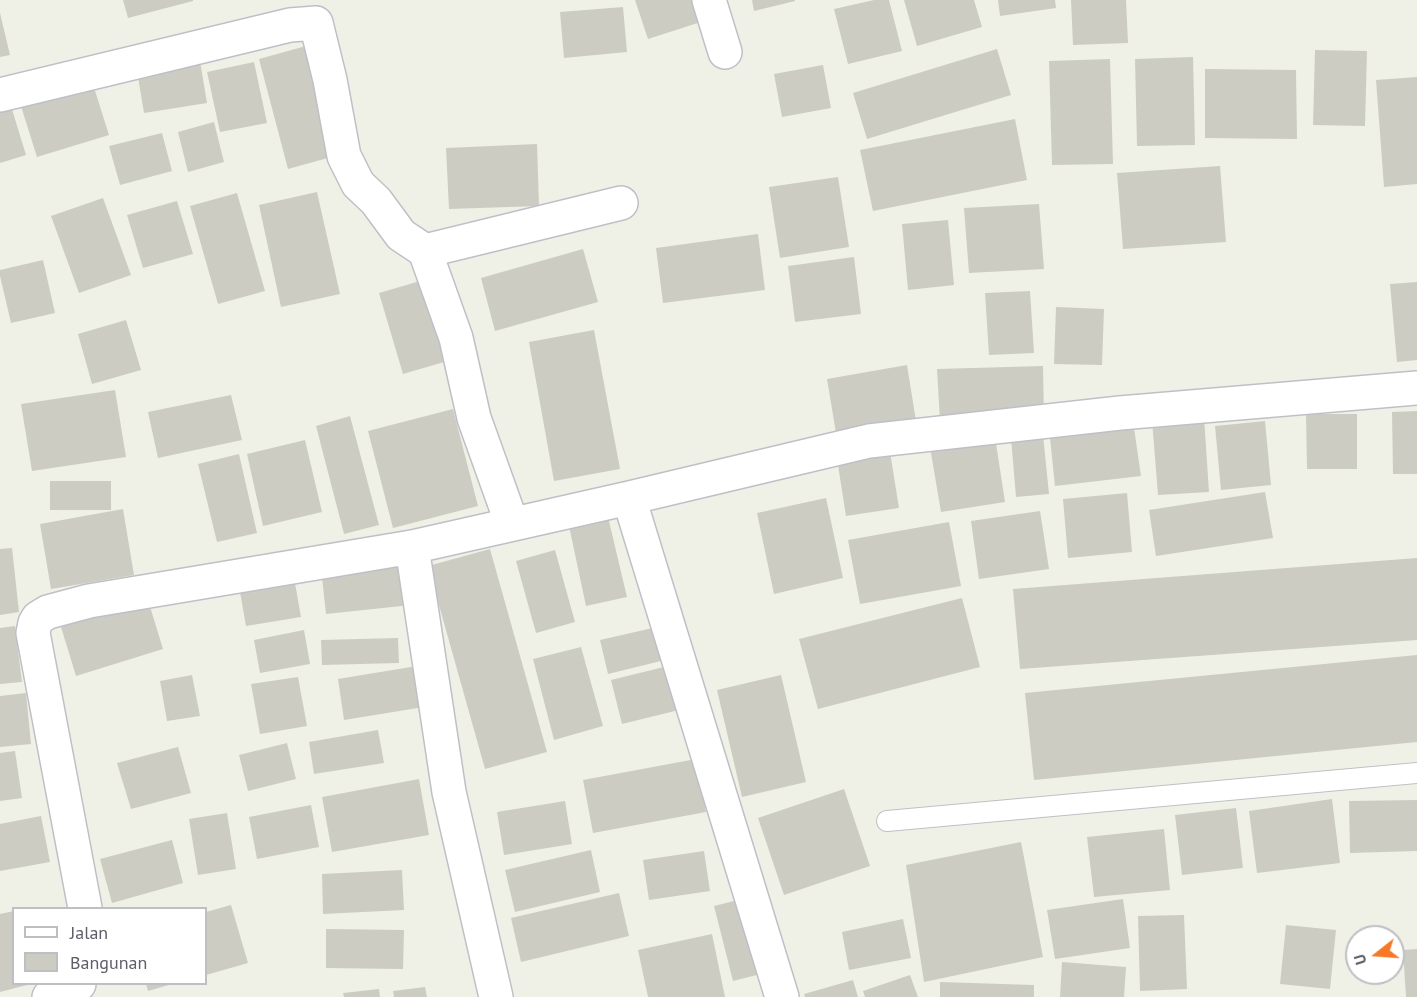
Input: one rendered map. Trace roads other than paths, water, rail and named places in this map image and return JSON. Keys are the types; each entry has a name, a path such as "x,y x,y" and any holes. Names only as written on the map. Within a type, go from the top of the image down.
{"street":[{"path":"709,0 725,52"},
{"path":"0,95 290,25 313,11 330,80 344,156 358,184 376,201 401,235 425,251 456,338 474,418 512,524"},
{"path":"425,251 621,203"},
{"path":"85,907 33,633 38,618 48,612 89,601 412,547 870,441 1120,413 1417,388"},
{"path":"629,498 782,997"},
{"path":"412,547 449,792 496,997"},
{"path":"49,997 77,985"}],"lane":[{"path":"887,821 1417,772"}]}
